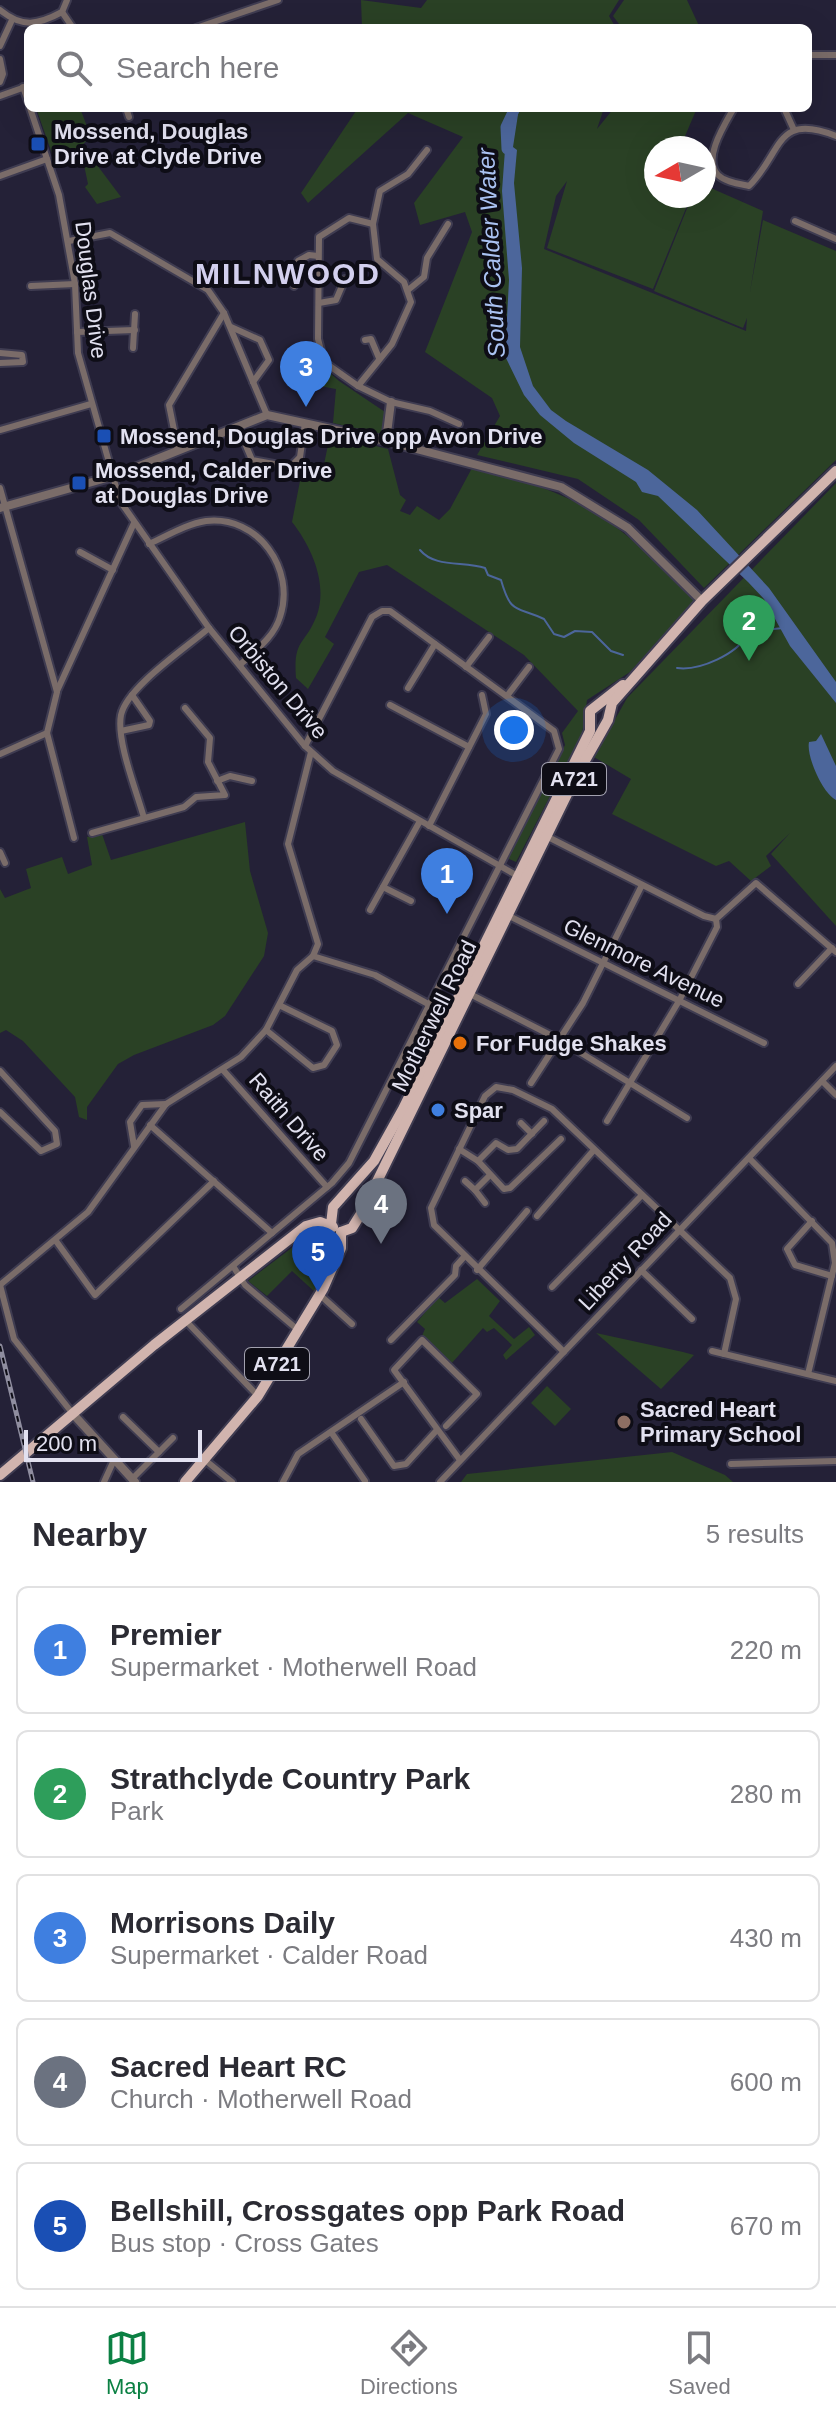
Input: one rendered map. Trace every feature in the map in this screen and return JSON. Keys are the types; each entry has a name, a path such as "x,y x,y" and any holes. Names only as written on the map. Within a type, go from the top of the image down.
{"main road":[{"name":"A721","path":"604,723 612,703 702,601 836,471"},
{"name":"A721","path":"591,719 590,711 597,704 635,678"},
{"path":"597,704 610,711"},
{"path":"591,719 604,723"},
{"name":"Motherwell Road","path":"331,1224 333,1207 374,1161 403,1109 516,875 590,731 591,719"},
{"name":"Motherwell Road","path":"341,1232 352,1228 368,1199 604,723"},
{"path":"353,1188 363,1190 368,1199"},
{"path":"0,1475 306,1226 320,1222 331,1224 341,1232"},
{"name":"A721","path":"185,1482 258,1396 320,1295 341,1248 341,1232"}],"street":[{"path":"0,10 12,20 37,24 62,12 67,0"},
{"path":"208,24 278,0"},
{"path":"62,12 70,24"},
{"path":"0,46 12,20"},
{"path":"812,55 836,55"},
{"path":"0,59 3,74 0,82"},
{"path":"0,96 24,87"},
{"name":"Douglas Drive","path":"31,112 69,241 77,332 91,404 111,477"},
{"path":"127,112 129,117"},
{"path":"732,112 712,155 712,168 720,178 749,186 763,172 777,146 794,130 810,125 836,136"},
{"path":"786,112 794,130"},
{"path":"358,386 409,312 408,290 404,282 377,259 373,224 380,191 408,174 427,150"},
{"path":"0,176 47,159"},
{"path":"417,163 426,169"},
{"path":"373,224 349,218 319,237 318,339 324,362 358,386 391,402 430,411 459,424"},
{"path":"795,221 836,239"},
{"path":"408,290 424,277 427,258 448,224"},
{"path":"69,241 110,233 126,239 208,290 224,313 267,415"},
{"path":"294,286 298,261 309,255 318,256"},
{"path":"319,303 336,300 345,279"},
{"path":"31,286 75,284"},
{"path":"178,450 169,405 224,313"},
{"path":"133,348 135,314"},
{"path":"230,327 260,340 269,360 253,382"},
{"path":"77,332 135,330"},
{"path":"369,337 379,358"},
{"path":"0,353 22,355 23,362 0,363"},
{"path":"386,441 391,402"},
{"path":"0,430 91,404"},
{"path":"3,508 111,477 267,415 386,441 561,487 628,528 702,601"},
{"path":"238,427 252,460 290,467 300,457 305,423"},
{"name":"Orbiston Drive","path":"111,477 134,523 209,628 311,752 333,771 516,875"},
{"path":"0,488 3,508 57,692"},
{"path":"149,544 197,523 231,522 255,534 273,553 283,576 280,616 273,633 241,664"},
{"path":"74,838 47,733 57,692 134,523"},
{"path":"80,552 113,570"},
{"name":"Motherwell Road","path":"181,1309 327,1187 349,1163 559,749 554,731 390,611 372,617 305,746"},
{"path":"144,818 121,731 121,716 132,695 209,628"},
{"path":"466,667 489,637"},
{"path":"408,688 435,644"},
{"path":"507,696 529,667"},
{"path":"121,731 149,725 150,721 132,695"},
{"path":"429,826 486,714 482,695"},
{"path":"390,705 469,747"},
{"path":"92,833 184,807 196,797 222,797 225,791 208,762 210,738 185,708"},
{"path":"0,754 47,733"},
{"path":"173,1438 133,1480 73,1414 14,1339 0,1285 88,1212 166,1104 223,1070 266,1030 297,970 313,956 318,944 288,844 311,752"},
{"path":"217,781 230,776 252,781"},
{"path":"370,910 420,821"},
{"path":"546,836 716,919"},
{"path":"0,852 5,863"},
{"path":"716,919 756,883 834,950 798,984"},
{"path":"531,1083 604,964 642,885"},
{"path":"383,887 411,901"},
{"name":"Glenmore Avenue","path":"507,915 764,1043"},
{"path":"607,1121 679,1001 717,927 716,919"},
{"path":"313,956 375,975 430,1005"},
{"path":"468,993 560,1040 687,1118"},
{"path":"266,1030 313,1068 324,1065 337,1045 332,1031 281,1006"},
{"name":"Liberty Road","path":"440,1482 836,1066"},
{"name":"Raith Drive","path":"223,1070 327,1187"},
{"path":"0,1071 55,1131 57,1144 49,1151 41,1151 0,1112"},
{"path":"822,1081 836,1095"},
{"path":"564,1352 434,1225 431,1208 485,1096 496,1087 513,1090 552,1109 733,1284 736,1299 724,1354"},
{"path":"134,1146 130,1122 142,1105 166,1104"},
{"path":"0,1129 8,1121"},
{"path":"478,1161 496,1143 508,1150 517,1149 544,1121"},
{"path":"521,1123 532,1134"},
{"path":"150,1125 272,1233"},
{"path":"459,1149 478,1161 504,1189 514,1185 561,1139"},
{"path":"537,1216 593,1151"},
{"path":"749,1158 834,1242 835,1263 808,1374"},
{"path":"475,1190 490,1175"},
{"path":"56,1241 95,1295 214,1181"},
{"path":"465,1181 485,1203"},
{"path":"552,1287 642,1195"},
{"path":"477,1270 527,1211"},
{"path":"812,1221 787,1249 795,1265 832,1276"},
{"path":"391,1340 455,1275 456,1266 464,1257"},
{"path":"233,1266 298,1330"},
{"path":"641,1270 692,1319"},
{"path":"320,1295 352,1324"},
{"path":"186,1321 258,1396"},
{"path":"446,1426 477,1394 422,1340 394,1370 460,1460"},
{"path":"712,1351 836,1381"},
{"path":"283,1482 298,1454 404,1382"},
{"path":"123,1417 159,1452"},
{"path":"361,1419 394,1466 406,1464 436,1431"},
{"path":"331,1432 365,1481"},
{"path":"104,1482 114,1460"},
{"path":"205,1460 232,1482"},
{"path":"731,1464 836,1461"}],"green space":[{"path":"361,0 421,8 427,0 619,0 609,16 614,24 362,24"},
{"path":"624,0 687,0 698,24 619,24 613,16"},
{"path":"37,112 82,112 91,137 82,145 121,197 97,204 85,187 88,184 84,165 80,165 75,156 55,162"},
{"path":"355,112 603,112 597,129 611,112 695,112 685,136 644,136 644,208 686,208 653,289 547,248 567,181 556,196 544,249 746,331 747,318 743,328 654,291 687,208 716,208 716,190 763,211 750,292 763,220 836,251 836,460 704,588 639,520 578,479 477,455 500,416 492,398 425,352 472,232 465,212 420,225 414,203 463,137 408,113 308,203 301,193"},
{"path":"311,356 339,381 385,412 382,434 333,423 336,389 292,381"},
{"path":"330,435 388,449 400,495 406,500 400,511 410,515 417,506 439,520 450,509 472,468 510,478 543,488 596,513 643,549 695,600 630,672 587,700 582,734 516,862 507,858 565,745 562,733 578,711 524,655 387,565 359,572 325,637 334,644 308,689 296,678 296,656 317,615 320,590 316,566 292,522 300,481 295,469 303,475 321,479"},
{"path":"836,483 836,926 771,854 790,833 766,856 771,866 751,881 729,861 716,866 612,814 631,779 594,757 627,698"},
{"path":"245,822 250,871 268,933 264,956 225,1016 213,1025 118,1064 87,1107 87,1120 79,1117 75,1097 23,1041 6,1030 0,1033 0,889 5,898 31,888 26,869 62,857 68,874 92,865 87,837 102,834 111,860"},
{"path":"325,1229 337,1246 316,1293 292,1271 267,1296 248,1281 314,1231"},
{"path":"477,1279 500,1301 489,1316 514,1339 529,1327 535,1335 506,1360 503,1355 512,1345 494,1328 487,1332 483,1328 451,1364 421,1338 425,1329 417,1322 438,1297 445,1303"},
{"path":"596,1333 683,1352 694,1355 661,1389"},
{"path":"547,1386 571,1409 555,1426 531,1403"},
{"path":"672,1452 725,1475 733,1482 461,1482 467,1474"}],"water":[{"name":"South Calder Water","path":"508,112 518,112 513,147 517,150 514,183 522,268 520,347 533,386 551,410 648,470 697,510 769,588 836,682 836,703 790,646 764,599 748,582 658,496 642,492 636,482 574,443 540,415 524,395 505,356 509,280 502,191"},
{"path":"821,734 836,766 836,800 821,783 810,756 809,742 816,741"}],"waterway":[{"name":"South Calder Water","path":"507,149 506,127 513,112"},
{"path":"420,550 441,562 485,568 488,575 501,580 508,599 516,608 544,619 554,634 564,637 575,631 592,632 611,651 623,655"},
{"path":"754,631 783,628"},
{"path":"677,668 696,667 717,660 736,648 748,634"}],"railway":[{"path":"0,1346 33,1482"}],"place":[{"name":"Mossend, Douglas Drive at Clyde Drive","path":"38,144"},
{"name":"Morrisons Daily","path":"306,407"},
{"name":"Mossend, Douglas Drive opp Avon Drive","path":"104,436"},
{"name":"Mossend, Calder Drive at Douglas Drive","path":"79,483"},
{"name":"Strathclyde Country Park","path":"749,661"},
{"name":"Premier","path":"447,914"},
{"name":"For Fudge Shakes","path":"460,1043"},
{"name":"Spar","path":"438,1110"},
{"name":"Sacred Heart RC","path":"381,1244"},
{"name":"Bellshill, Crossgates opp Park Road","path":"318,1292"},
{"name":"Sacred Heart Primary School","path":"624,1422"}],"district":[{"name":"MILNWOOD","path":"288,273"}]}
